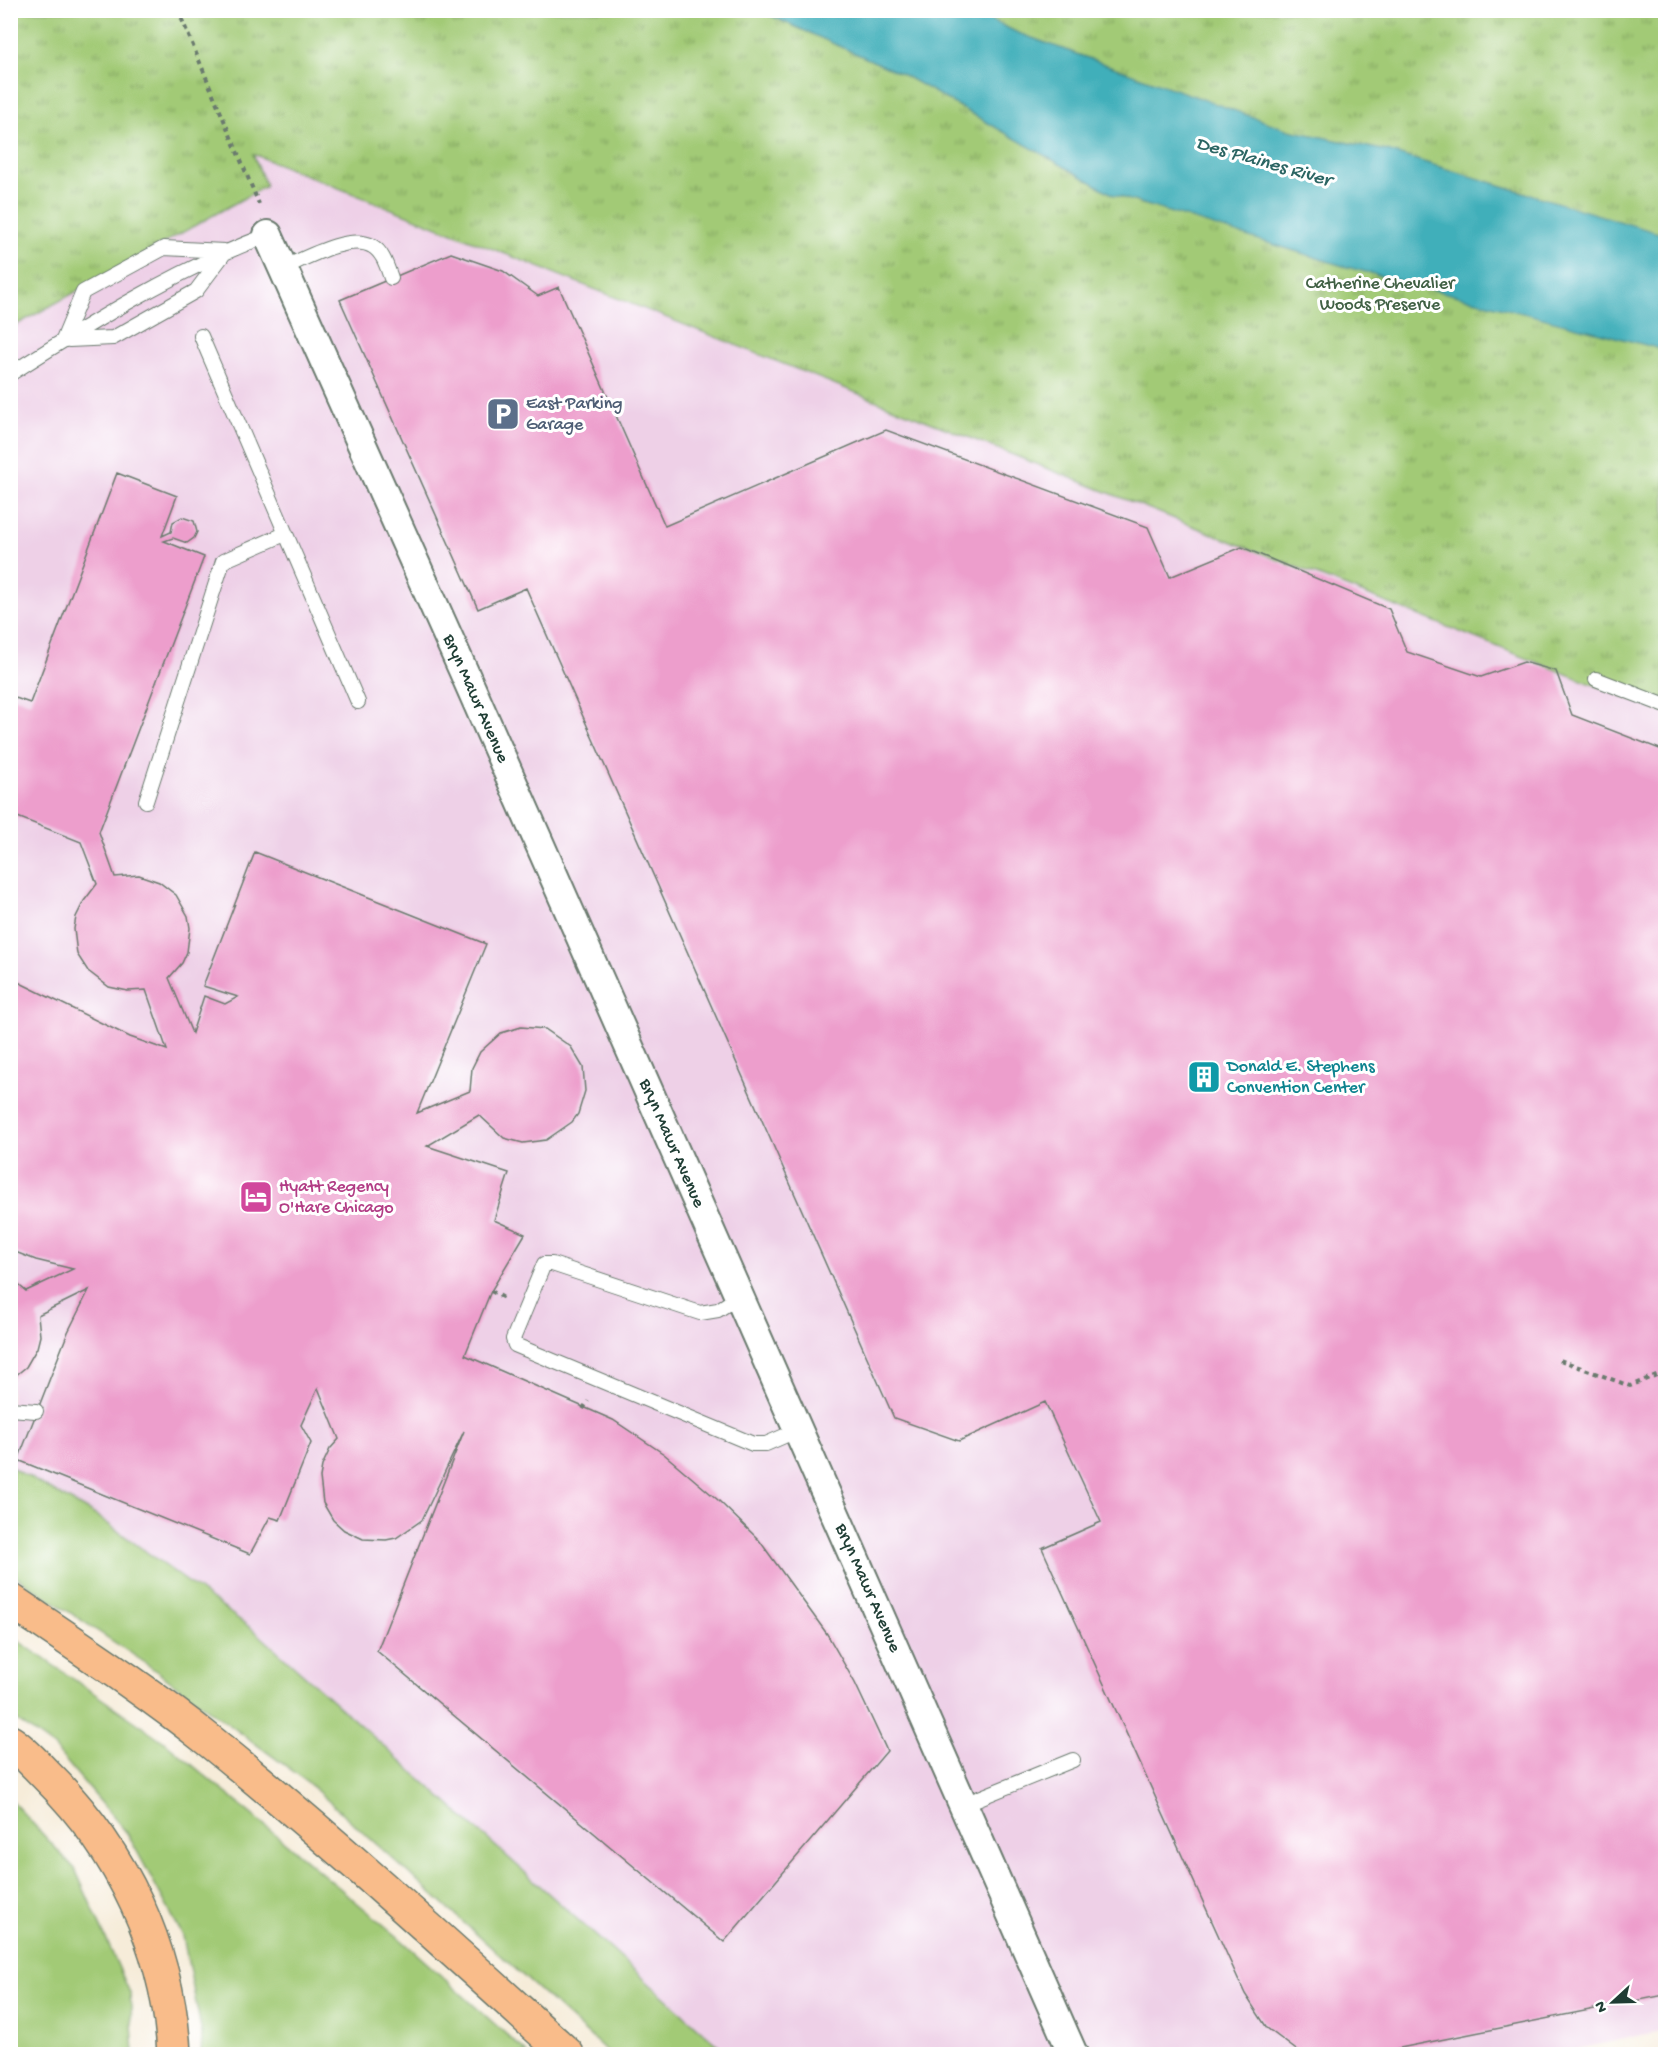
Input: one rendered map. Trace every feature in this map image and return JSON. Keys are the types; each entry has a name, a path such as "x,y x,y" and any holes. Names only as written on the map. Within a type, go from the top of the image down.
{"highway":[{"path":"10,1600 126,1679 209,1741 314,1828 567,2055"},
{"path":"10,1742 60,1789 103,1842 138,1905 163,1973 174,2055"}],"street":[{"name":"Bryn Mawr Avenue","path":"268,235 463,670 1073,2055"}],"lane":[{"path":"10,374 63,340 226,251 268,235"},
{"path":"283,268 334,247 356,242 373,246 384,258 391,278"},
{"path":"63,340 83,292 91,287 164,248 226,251"},
{"path":"63,340 113,338 196,291 226,251"},
{"path":"201,336 358,702"},
{"path":"146,801 223,561 285,534"},
{"path":"1596,679 1665,706"},
{"path":"738,1297 718,1310 699,1312 552,1264 544,1264 513,1339 515,1345 753,1444 766,1444 798,1430"},
{"path":"10,1408 36,1411"},
{"path":"962,1805 1073,1760"}],"path":[{"path":"178,10 254,187"},
{"path":"1560,1360 1630,1386 1665,1371"}],"shaded area":[{"path":"253,153 1665,713 1665,2030 1555,2054 728,2054 255,1631 97,1516 11,1467 11,328 265,186"}],"green space":[{"name":"Catherine Chevalier Woods Preserve","path":"11,11 1665,11 1665,713 253,154 266,186 11,328"},
{"path":"11,1467 97,1516 255,1631 728,2054 610,2054 305,1780 141,1660 11,1573"},
{"path":"11,1636 166,1743 397,1936 528,2054 201,2054 202,2034 183,1936 127,1833 54,1747 11,1716"},
{"path":"11,1800 75,1869 130,1993 134,2054 11,2054"}],"water":[{"name":"Des Plaines River","path":"760,11 973,11 1018,33 1289,130 1387,151 1665,235 1665,350 1343,266 1114,195 902,74"}],"building":[{"name":"Donald E. Stephens Convention Center","path":"451,253 503,271 538,296 559,287 665,526 886,430 1148,527 1170,577 1242,547 1389,609 1407,652 1481,677 1524,662 1556,671 1572,715 1665,751 1665,1995 1370,2054 1299,2052 1267,2028 1245,1994 1042,1548 1101,1522 1045,1402 959,1441 894,1418 526,588 478,609 340,300"},
{"name":"Hyatt Regency O'Hare Chicago","path":"117,473 177,496 162,536 171,532 173,522 182,517 194,521 197,532 194,538 187,543 173,538 164,541 204,557 99,832 115,877 139,875 159,882 176,895 188,916 190,928 187,952 182,963 169,978 192,1033 204,996 225,1004 238,997 203,986 255,852 486,944 417,1113 470,1091 472,1068 480,1052 501,1033 521,1027 545,1029 571,1047 583,1067 585,1091 578,1114 572,1122 546,1140 523,1143 504,1138 479,1115 427,1146 509,1173 494,1220 525,1234 491,1291 465,1355 613,1420 664,1454 718,1500 759,1540 827,1634 855,1683 887,1751 724,1942 377,1651 464,1431 422,1520 396,1538 363,1539 344,1530 333,1520 323,1503 320,1477 322,1466 330,1449 339,1439 318,1388 301,1425 311,1443 280,1520 270,1517 250,1554 18,1460 68,1332 89,1290 38,1315 40,1336 37,1348 26,1367 10,1380 10,1278 26,1291 73,1269 36,1260 10,1250 10,978 130,1037 167,1050 146,990 128,991 109,987 88,971 77,954 74,929 76,917 84,901 97,884 81,842 10,814 10,696 30,703"}],"place":[{"name":"East Parking Garage","path":"503,414"},
{"name":"Donald E. Stephens Convention Center","path":"1204,1077"},
{"name":"Hyatt Regency O'Hare Chicago","path":"256,1197"}]}
